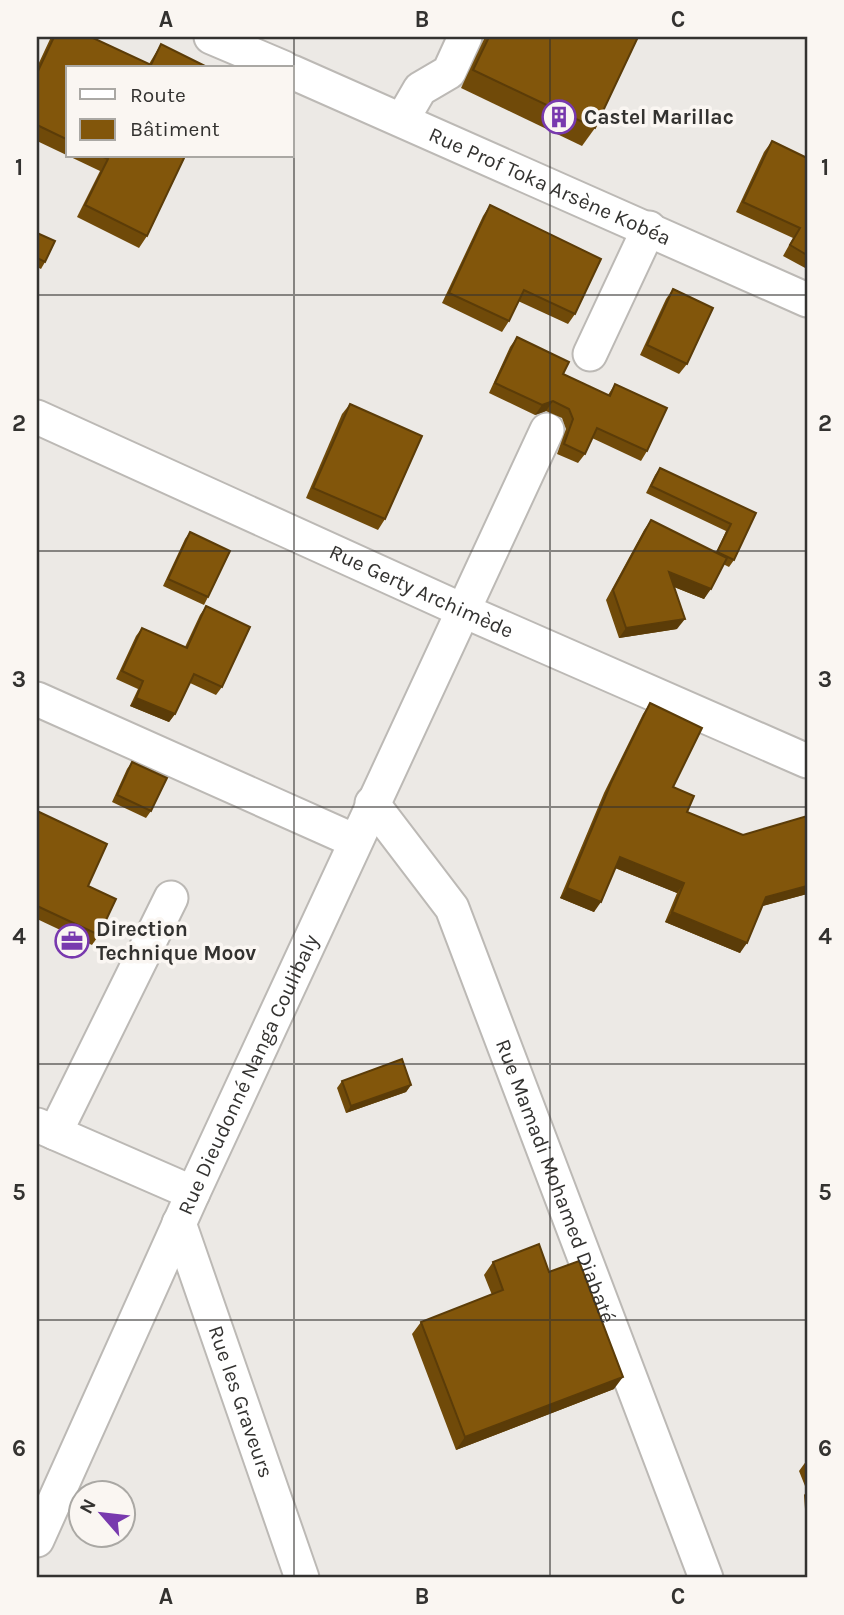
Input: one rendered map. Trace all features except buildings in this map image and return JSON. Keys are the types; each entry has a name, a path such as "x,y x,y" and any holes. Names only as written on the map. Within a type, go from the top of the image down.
{"street":[{"path":"211,37 279,66"},
{"path":"402,120 420,89 449,72 465,37"},
{"name":"Rue Prof Toka Arsène Kobéa","path":"294,73 807,300"},
{"path":"590,354 649,228"},
{"name":"Rue Gerty Archimède","path":"37,417 462,610 807,761"},
{"name":"Rue Dieudonné Nanga Coulibaly","path":"37,1540 179,1223 547,430"},
{"path":"37,699 355,841"},
{"name":"Rue Mamadi Mohamed Diabaté","path":"372,803 452,908 706,1578"},
{"path":"171,898 46,1129 193,1193"},
{"name":"Rue les Graveurs","path":"179,1223 302,1578"}],"place":[{"name":"Castel Marillac","path":"559,117"},
{"name":"Direction Technique Moov","path":"72,941"}]}
